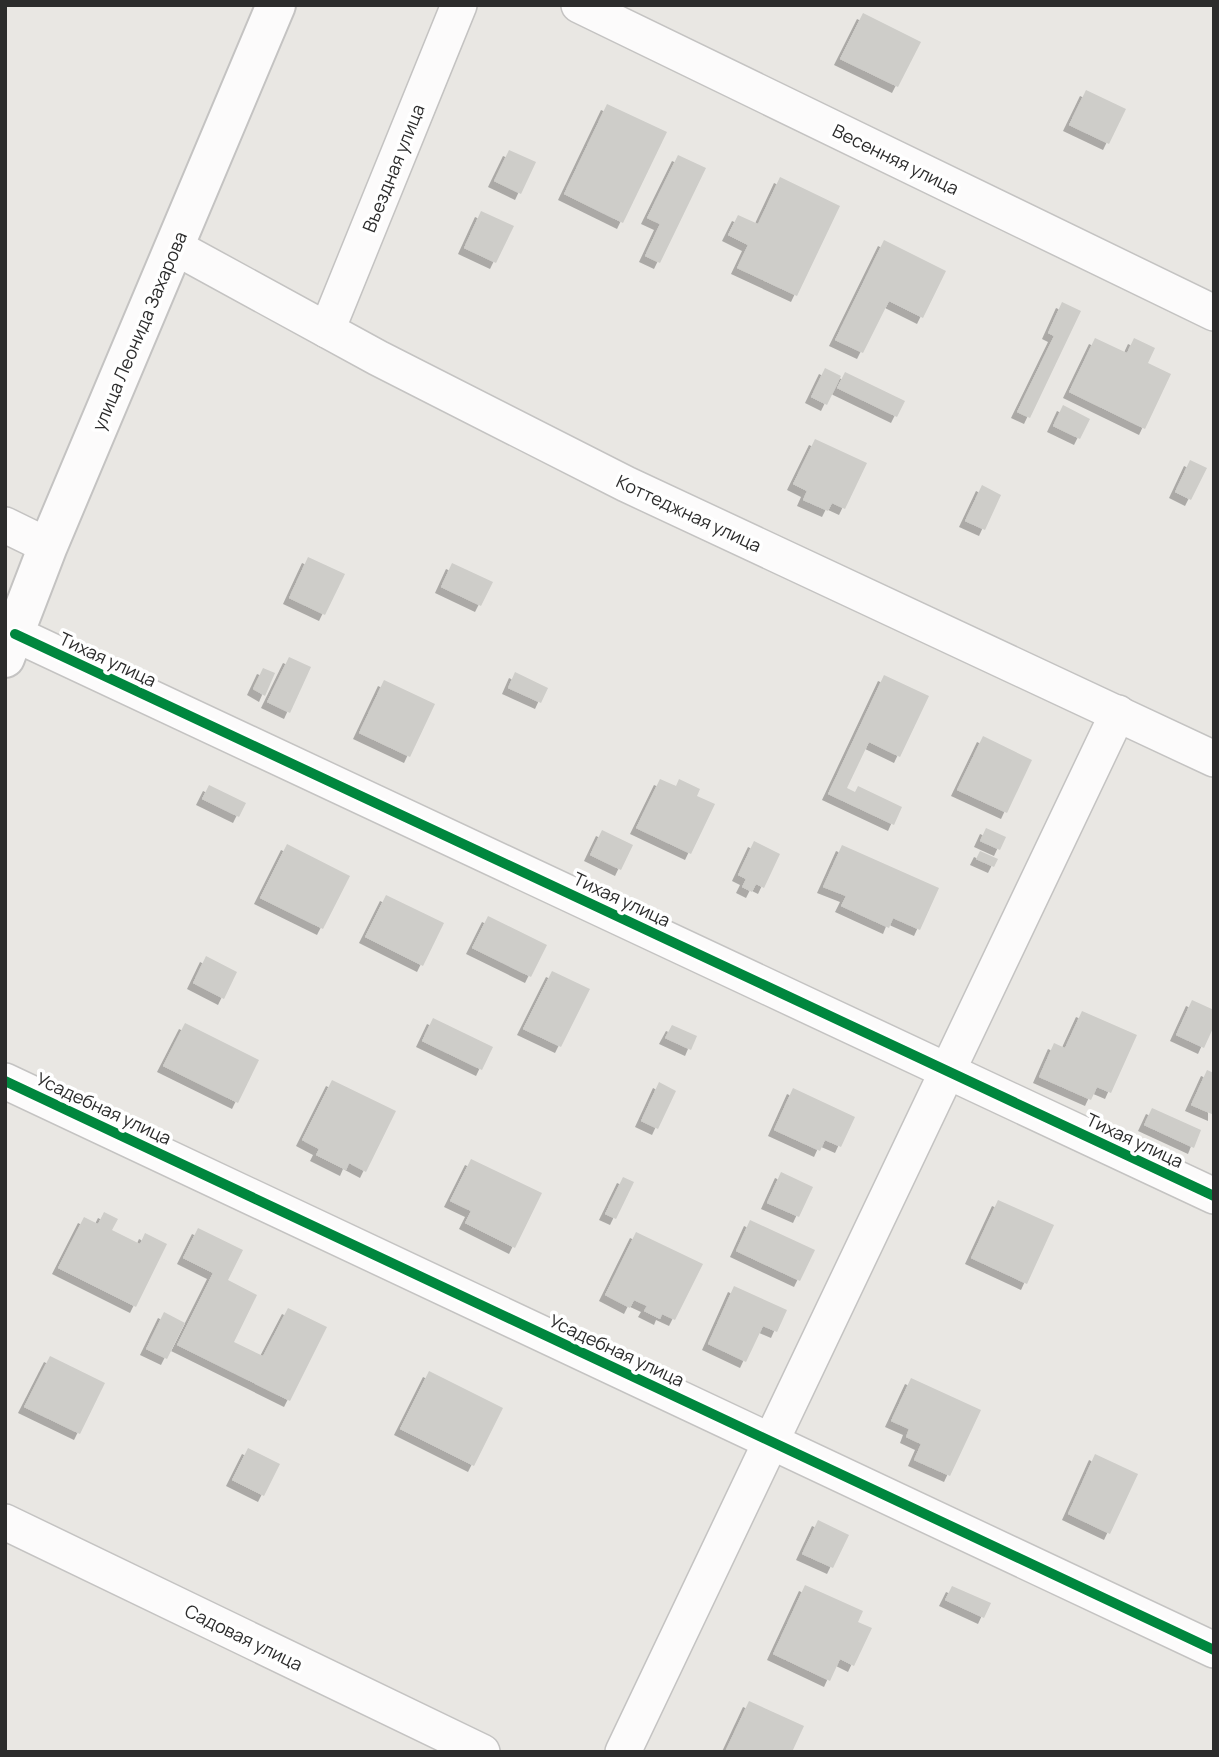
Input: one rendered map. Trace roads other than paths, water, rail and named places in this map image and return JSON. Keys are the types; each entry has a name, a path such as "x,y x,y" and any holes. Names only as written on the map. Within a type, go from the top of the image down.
{"main road":[{"name":"улица Леонида Захарова","path":"10,646 48,546 276,5"}],"street":[{"name":"Въездная улица","path":"327,330 459,5"},
{"name":"Весенняя улица","path":"579,5 1214,313"},
{"name":"Коттеджная улица","path":"175,247 327,330 626,484 1214,758"},
{"path":"5,525 48,546"},
{"name":"Тихая улица","path":"10,646 947,1071 1214,1196"},
{"path":"623,1752 1118,713"},
{"name":"Усадебная улица","path":"5,1081 1214,1650"},
{"name":"Садовая улица","path":"5,1522 482,1752"}]}
